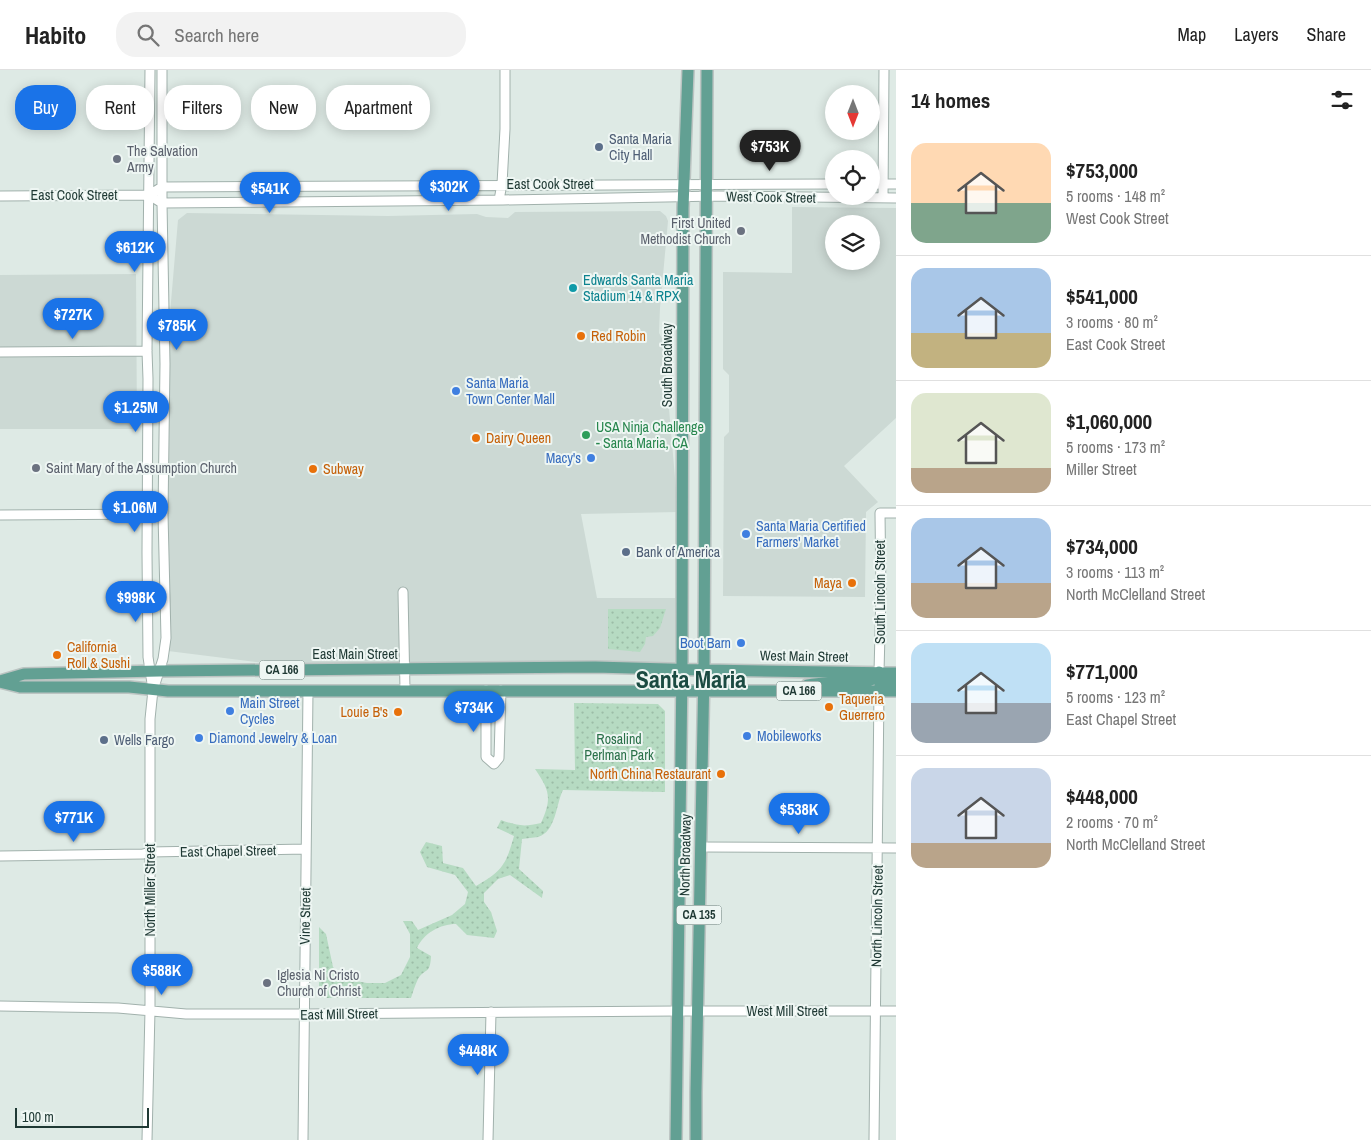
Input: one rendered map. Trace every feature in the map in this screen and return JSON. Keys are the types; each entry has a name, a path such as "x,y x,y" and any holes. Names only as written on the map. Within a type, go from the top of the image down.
{"main road":[{"name":"South Broadway","path":"681,690 683,196 688,70"},
{"name":"CA 135","path":"703,690 707,70"},
{"name":"East Main Street","path":"0,681 24,674 595,667 682,669"},
{"name":"West Main Street","path":"682,669 896,672"},
{"path":"784,691 810,684 871,681 876,678 879,672"},
{"name":"East Main Street","path":"0,681 20,687 129,687 153,690 681,690"},
{"path":"879,691 880,686 884,683 896,682"},
{"name":"CA 166","path":"681,690 896,691"},
{"name":"North Broadway","path":"676,1140 681,690"},
{"name":"North Broadway","path":"696,1140 703,690"}],"street":[{"path":"150,70 147,514 148,638 154,672"},
{"path":"154,672 166,638 163,514 165,364 162,70"},
{"path":"499,200 502,184 505,129 505,70"},
{"path":"883,198 884,70"},
{"name":"East Cook Street","path":"162,187 705,184"},
{"name":"West Cook Street","path":"705,184 825,184"},
{"path":"880,184 896,184"},
{"path":"326,186 326,201"},
{"path":"149,195 162,187"},
{"name":"East Cook Street","path":"0,196 149,195 162,202 499,200 705,196"},
{"name":"West Cook Street","path":"705,196 896,198"},
{"path":"0,352 147,352"},
{"name":"South Lincoln Street","path":"879,672 881,594 880,513 896,513"},
{"path":"0,515 163,514"},
{"path":"403,592 405,690"},
{"name":"North Miller Street","path":"147,1140 150,1010 149,764 154,672"},
{"path":"486,690 486,756 494,764 499,758 501,690"},
{"name":"Vine Street","path":"303,1140 308,691"},
{"name":"North Lincoln Street","path":"874,1140 879,691"},
{"path":"701,847 896,848"},
{"name":"East Chapel Street","path":"0,856 306,850"},
{"name":"East Mill Street","path":"0,1006 118,1008 186,1014 678,1011"},
{"name":"West Mill Street","path":"678,1011 896,1011"},
{"path":"488,1140 491,1012"}],"shaded area":[{"path":"792,207 896,208 896,418 844,466 878,502 866,512 865,597 723,596 724,437 729,432 729,375 723,369 723,272 792,273"},
{"path":"660,211 666,216 668,221 659,333 663,340 678,512 581,514 597,598 680,598 679,665 305,668 168,651 166,517 168,337 178,220 187,213 388,216 477,214 486,217 508,218 515,212"},
{"path":"136,274 137,429 0,429 0,275"}],"green space":[{"path":"608,609 666,609 660,628 653,636 646,637 645,644 640,652 608,649"},
{"name":"Rosalind Perlman Park","path":"574,703 658,704 665,711 665,792 563,790 549,830 538,837 522,839 519,869 543,891 542,898 510,875 498,879 484,893 484,902 491,912 497,931 494,938 467,935 456,924 450,924 433,930 417,948 431,956 430,966 418,979 411,998 319,998 319,927 326,934 333,967 344,979 367,983 385,983 401,975 410,957 410,934 403,921 412,921 418,930 452,915 465,904 468,892 455,875 427,867 420,852 426,842 442,846 443,863 463,868 476,886 498,871 506,860 514,836 497,828 501,820 521,825 541,823 547,807 548,795 544,783 535,769 575,770"}],"place":[{"name":"Santa Maria City Hall","path":"599,147"},
{"name":"The Salvation Army","path":"117,159"},
{"name":"First United Methodist Church","path":"741,231"},
{"name":"Edwards Santa Maria Stadium 14 & RPX","path":"573,288"},
{"name":"Red Robin","path":"581,336"},
{"name":"Santa Maria Town Center Mall","path":"456,391"},
{"name":"USA Ninja Challenge - Santa Maria, CA","path":"586,435"},
{"name":"Dairy Queen","path":"476,438"},
{"name":"Macy's","path":"591,458"},
{"name":"Saint Mary of the Assumption Church","path":"36,468"},
{"name":"Subway","path":"313,469"},
{"name":"Santa Maria Certified Farmers' Market","path":"746,534"},
{"name":"Bank of America","path":"626,552"},
{"name":"Maya","path":"852,583"},
{"name":"Boot Barn","path":"741,643"},
{"name":"California Roll & Sushi","path":"57,655"},
{"name":"Taqueria Guerrero","path":"829,707"},
{"name":"Main Street Cycles","path":"230,711"},
{"name":"Louie B's","path":"398,712"},
{"name":"Mobileworks","path":"747,736"},
{"name":"Diamond Jewelry & Loan","path":"199,738"},
{"name":"Wells Fargo","path":"104,740"},
{"name":"North China Restaurant","path":"721,774"},
{"name":"Iglesia Ni Cristo Church of Christ","path":"267,983"}],"district":[{"name":"Santa Maria","path":"691,679"}]}
